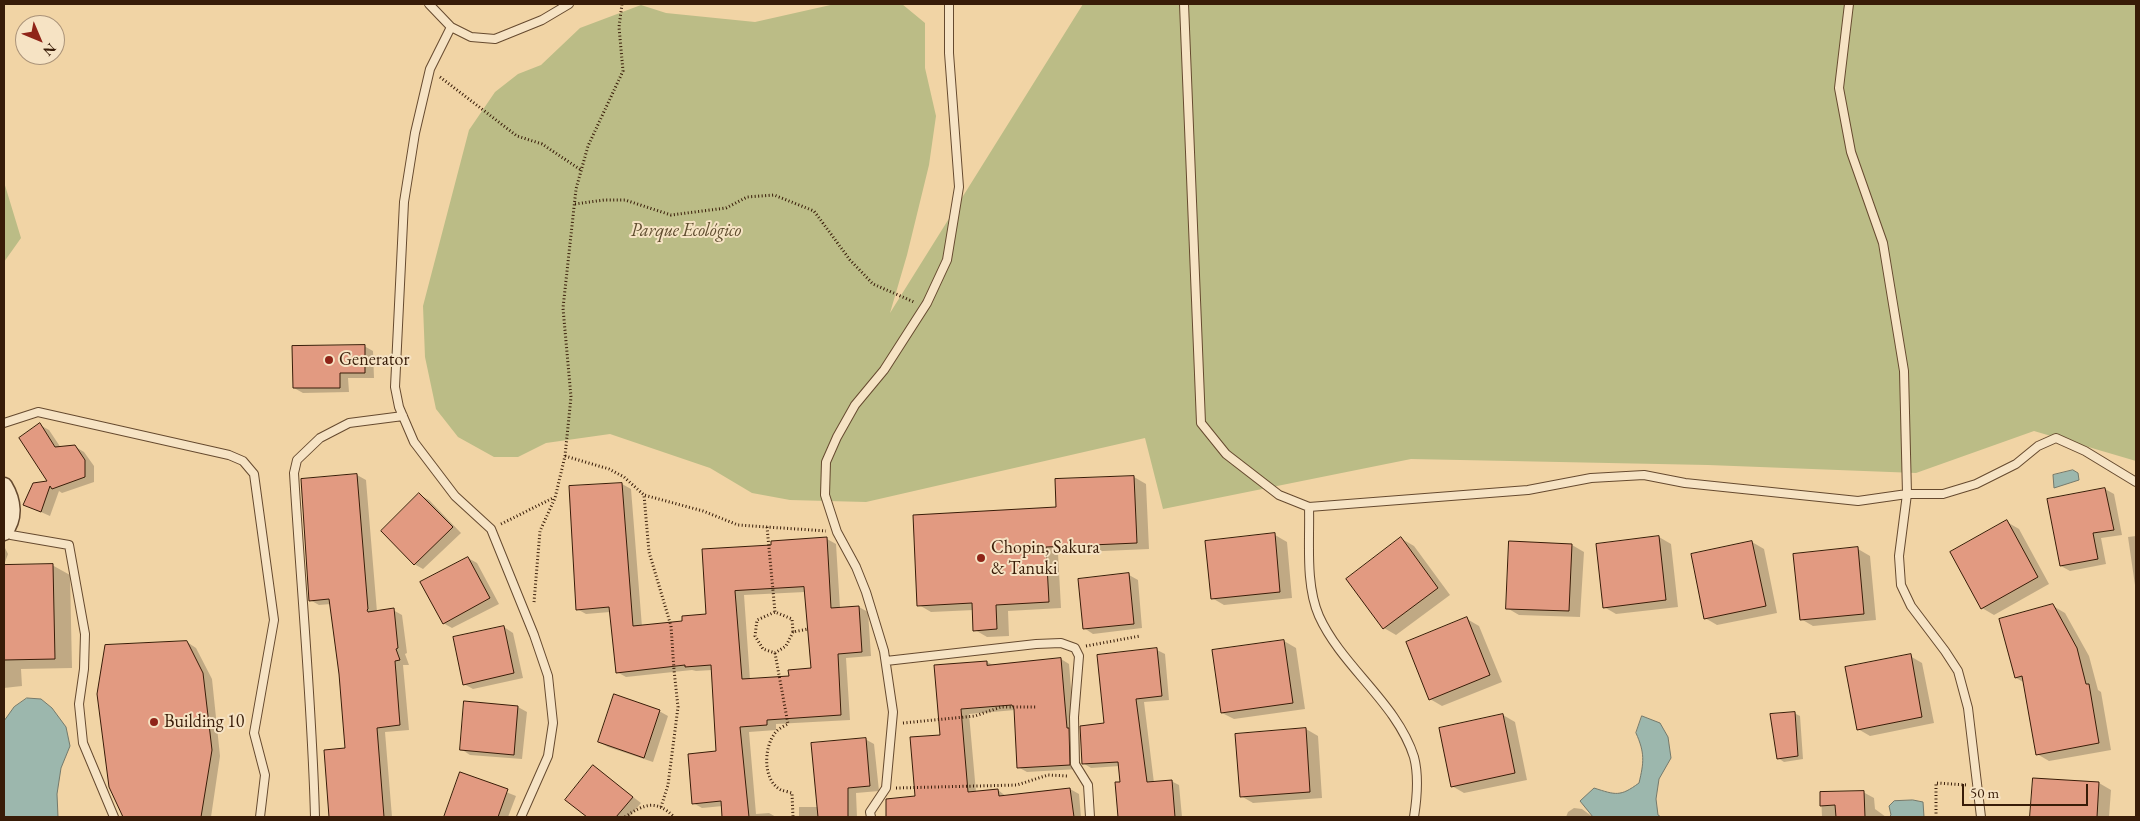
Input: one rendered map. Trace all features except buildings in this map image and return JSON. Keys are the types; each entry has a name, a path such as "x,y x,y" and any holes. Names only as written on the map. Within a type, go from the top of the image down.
{"street":[{"path":"4,486 12,505 11,517 6,530"}],"lane":[{"path":"429,4 451,26 471,37 496,39 542,20 570,4"},
{"path":"870,817 870,812 886,788 893,712 886,661 866,592 856,567 840,538 825,495 826,462 837,437 855,405 884,370 927,303 947,260 959,186 949,53 949,4"},
{"path":"1184,4 1201,423 1226,454 1279,495 1309,507 1528,490 1591,478 1644,475 1685,483 1858,501 1907,494 1943,494 1976,484 2016,464 2038,446 2056,438 2085,451 2136,482"},
{"path":"1849,4 1839,88 1851,152 1883,243 1904,371 1907,494 1899,556 1901,585 1911,606 1958,671 1968,708 1981,817"},
{"path":"451,26 430,69 415,133 404,202 395,387 403,416 414,442 454,496 491,529 534,635 548,676 553,722 548,756 521,817"},
{"path":"4,423 38,412 230,455 243,462 254,474 274,620 254,734 265,775 260,817"},
{"path":"315,817 313,743 294,473 297,460 320,438 349,423 403,416"},
{"path":"1309,507 1311,582 1318,613 1328,634 1361,679 1392,716 1414,758 1417,783 1414,817"},
{"path":"6,530 11,535 69,545 86,634 79,704 83,743 114,817"},
{"path":"886,661 1036,644 1061,643 1075,648 1079,656 1074,716 1076,764 1088,785 1090,817"}],"path":[{"path":"534,635 534,595 540,531 555,498 565,456 571,397 563,308 576,189 588,146 624,71 618,27 622,4"},
{"path":"430,69 516,136 542,144 581,170"},
{"path":"575,204 604,200 625,200 671,215 726,208 747,197 774,195 814,211 850,260 872,284 912,302 927,303"},
{"path":"565,456 609,469 624,477 644,495 703,511 738,525 808,528 828,531 840,538"},
{"path":"644,495 649,552 671,626 678,707 668,785 661,807"},
{"path":"491,529 555,498"},
{"path":"767,527 775,612"},
{"path":"775,612 792,619 793,632 786,646 775,653 763,649 755,636 757,620 775,612"},
{"path":"793,632 808,629"},
{"path":"1075,648 1140,636"},
{"path":"775,653 788,724 776,732 768,747 766,758 770,777 775,784 780,789 792,793 793,817"},
{"path":"892,724 975,716 1002,707 1036,707"},
{"path":"886,788 1017,785 1048,775 1071,776 1076,764"},
{"path":"1936,817 1936,783 1977,786"},
{"path":"625,817 640,806 654,804 674,817"}],"green space":[{"name":"Parque Ecológico","path":"835,4 902,4 925,23 925,68 936,116 929,165 907,255 890,313 1083,4 2136,4 2136,461 2034,431 1916,473 1708,465 1411,459 1163,509 1145,438 866,502 790,500 752,493 710,468 610,434 546,443 518,457 494,457 458,437 436,409 425,357 423,306 469,130 495,92 518,74 541,65 580,28 641,5 666,13 755,22"},
{"path":"4,182 21,238 4,262"}],"shaded area":[{"path":"2073,470 2078,473 2079,480 2054,488 2053,475"},
{"path":"27,698 41,699 52,708 66,727 70,746 61,768 57,794 58,817 4,817 4,721 14,707"},
{"path":"1642,716 1660,723 1668,737 1671,758 1659,779 1656,799 1658,815 1661,817 1593,817 1580,801 1594,788 1613,793 1622,793 1639,783 1643,758 1636,733"},
{"path":"1913,800 1923,802 1924,817 1889,817 1891,815 1889,806 1894,801"}],"place":[{"name":"Generator","path":"329,360"},
{"name":"Chopin, Sakura & Tanuki","path":"981,558"},
{"name":"Building 10","path":"154,722"}]}
